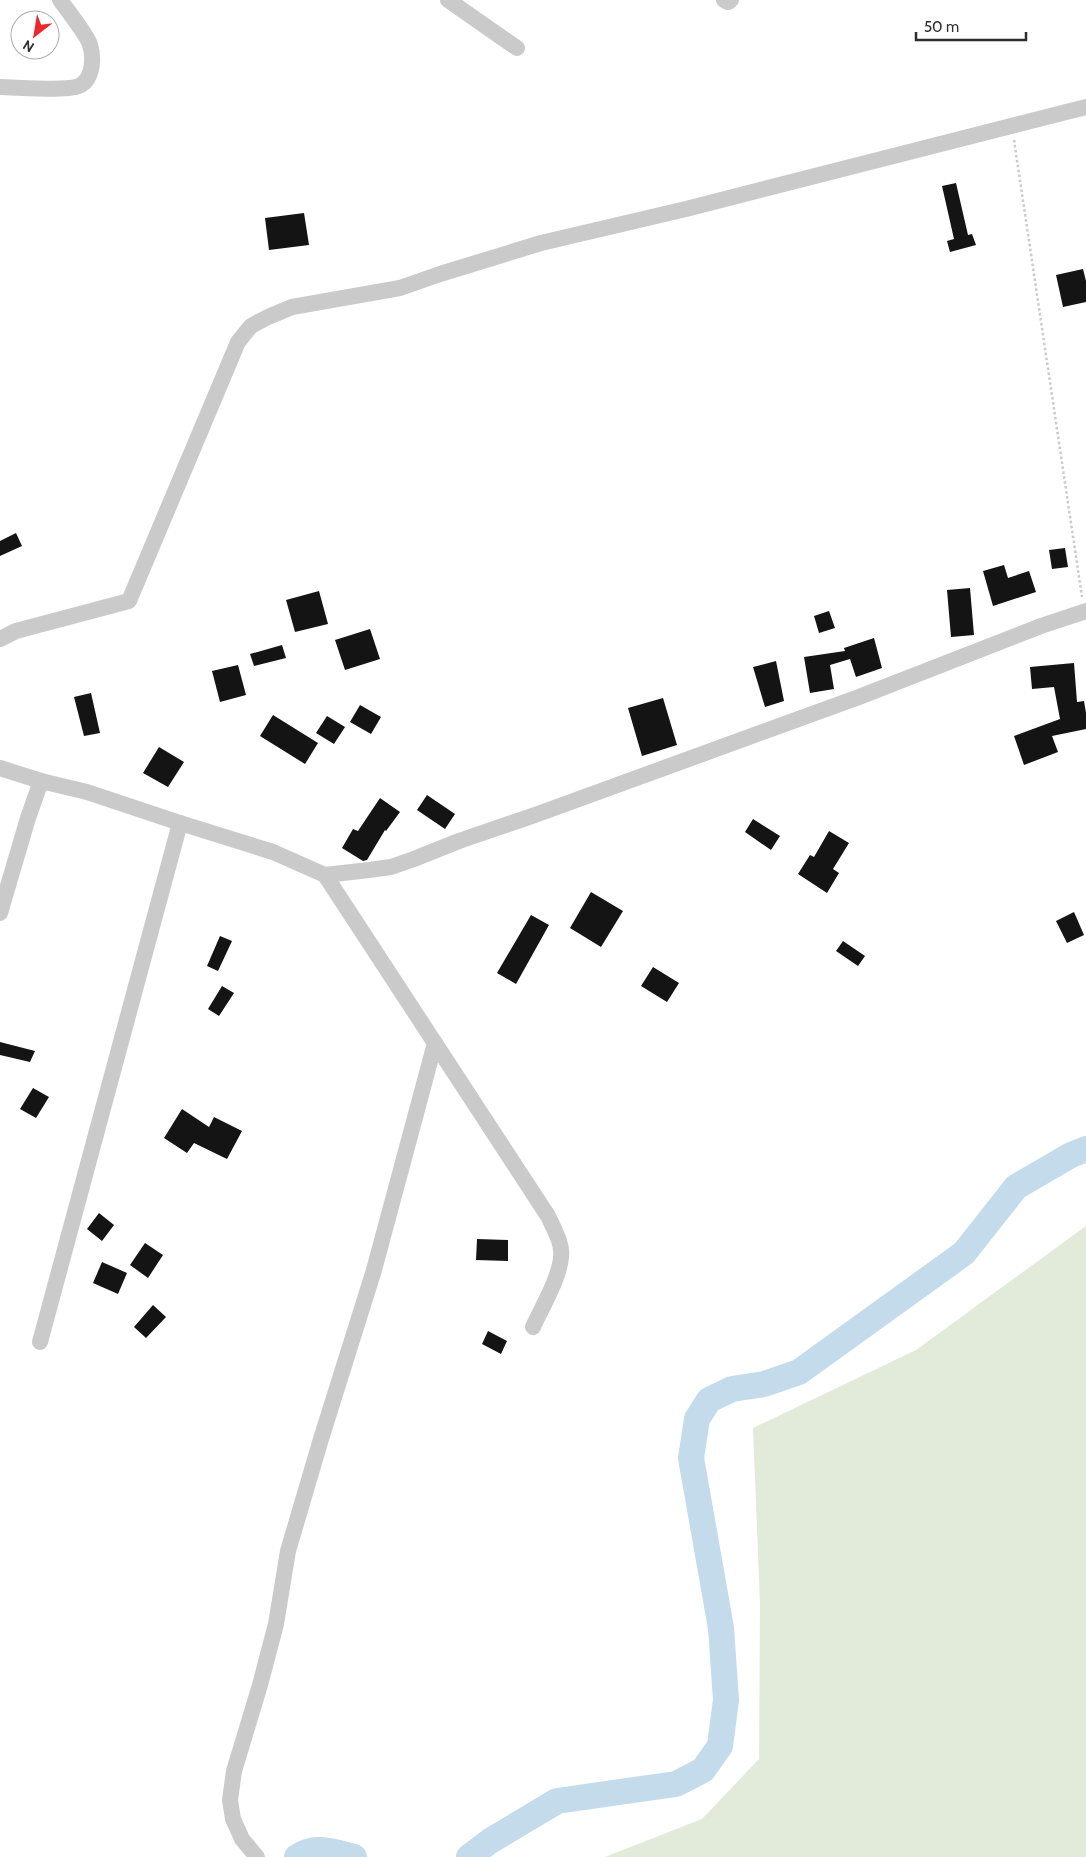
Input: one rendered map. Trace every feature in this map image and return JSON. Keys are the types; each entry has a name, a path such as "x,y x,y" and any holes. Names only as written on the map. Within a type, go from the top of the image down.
{"street":[{"path":"0,86 67,88 80,86 88,79 92,68 90,45 60,0"},
{"path":"448,0 517,48"},
{"path":"724,0 728,2 731,0"},
{"path":"0,639 16,631 129,601 238,342 251,326 268,317 292,307 400,288 541,243 686,209 1086,107"},
{"path":"0,768 41,781 87,792 274,852 325,875 391,867 459,840 859,697 1040,626 1085,613"},
{"path":"0,913 41,781"},
{"path":"40,1342 180,823"},
{"path":"325,875 548,1216 558,1239 562,1256 558,1270 533,1327"},
{"path":"258,1857 242,1839 233,1819 230,1800 234,1771 276,1624 288,1551 374,1270 435,1043"}],"path":[{"path":"1012,125 1085,613"}],"green space":[{"path":"1086,1226 1086,1857 605,1857 702,1819 759,1759 760,1604 753,1428 916,1350"}],"building":[{"path":"956,183 968,235 972,234 976,245 950,252 947,241 954,239 942,186"},
{"path":"304,213 309,245 269,250 265,218"},
{"path":"1083,269 1086,281 1086,302 1063,307 1056,275"},
{"path":"16,533 22,546 0,556 0,541"},
{"path":"1065,548 1068,567 1052,569 1049,550"},
{"path":"1004,565 1008,578 1029,571 1036,592 993,606 983,571"},
{"path":"970,588 974,635 951,637 947,590"},
{"path":"319,591 328,624 295,632 286,600"},
{"path":"829,611 835,628 819,633 814,616"},
{"path":"370,629 380,659 345,670 335,640"},
{"path":"874,638 882,668 856,677 850,659 830,665 834,689 810,693 804,657 845,651 844,648"},
{"path":"282,645 286,658 254,666 250,654"},
{"path":"776,661 784,701 765,707 753,667"},
{"path":"1074,663 1077,702 1084,701 1086,729 1052,736 1058,752 1024,765 1014,736 1060,719 1054,687 1032,689 1030,667"},
{"path":"238,665 246,695 220,702 212,671"},
{"path":"91,693 100,733 84,736 74,697"},
{"path":"663,698 677,745 642,756 628,708"},
{"path":"360,705 381,717 371,734 350,722"},
{"path":"273,715 318,743 305,764 260,736"},
{"path":"327,716 345,727 334,744 316,733"},
{"path":"159,747 184,762 168,787 143,773"},
{"path":"427,795 455,814 445,829 417,810"},
{"path":"380,798 400,812 385,830 367,860 363,861 342,848 353,829 358,831"},
{"path":"753,819 780,836 771,850 745,832"},
{"path":"829,831 849,843 833,869 839,873 827,893 798,874 810,855 814,857"},
{"path":"591,892 623,911 601,947 570,928"},
{"path":"1074,912 1084,935 1067,943 1056,921"},
{"path":"531,915 549,925 516,984 497,973"},
{"path":"220,936 232,941 218,971 207,966"},
{"path":"843,941 865,956 858,966 836,951"},
{"path":"653,967 679,983 667,1002 641,986"},
{"path":"222,986 234,993 219,1016 208,1009"},
{"path":"0,1042 35,1051 30,1062 0,1055"},
{"path":"33,1088 49,1097 36,1118 20,1109"},
{"path":"182,1109 209,1127 214,1117 242,1131 227,1159 194,1143 187,1153 164,1138"},
{"path":"99,1213 114,1225 102,1241 87,1229"},
{"path":"477,1239 508,1240 508,1261 476,1260"},
{"path":"145,1243 163,1255 148,1278 130,1265"},
{"path":"102,1262 127,1273 118,1294 93,1283"},
{"path":"153,1305 166,1317 146,1338 134,1327"},
{"path":"488,1331 507,1341 501,1354 482,1344"}],"waterway":[{"path":"469,1857 490,1841 557,1801 676,1784 703,1770 720,1746 726,1700 721,1628 691,1458 697,1419 709,1400 732,1389 764,1384 799,1372 964,1253 1016,1187 1071,1155 1086,1149"},
{"path":"297,1857 304,1853 318,1850 332,1851 354,1857"}]}
